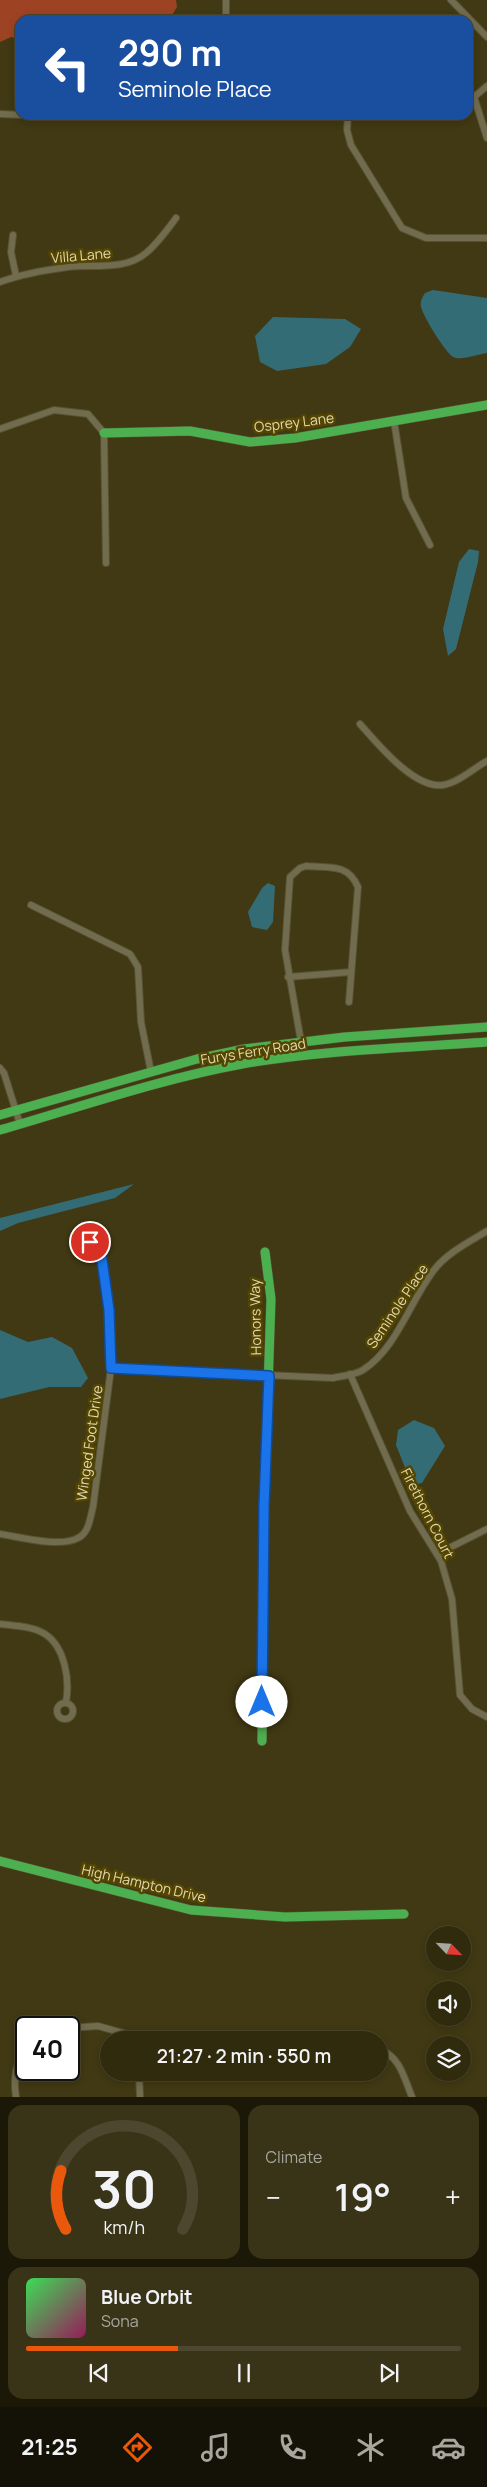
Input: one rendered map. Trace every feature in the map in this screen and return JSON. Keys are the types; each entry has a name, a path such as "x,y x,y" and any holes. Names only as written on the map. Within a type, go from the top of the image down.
{"street":[{"path":"226,0 226,15"},
{"path":"451,0 466,15"},
{"path":"473,23 487,37"},
{"path":"473,95 487,86"},
{"path":"473,101 487,138"},
{"path":"0,114 15,115"},
{"path":"348,120 347,130 351,146 402,228 426,238 487,238"},
{"name":"Villa Lane","path":"0,282 16,276 71,267 109,266 127,262 145,254 176,218"},
{"path":"13,235 11,252 16,276"},
{"name":"Osprey Lane","path":"104,433 190,431 250,442 295,438 487,405"},
{"path":"0,429 54,410 88,414 104,433 106,563"},
{"path":"394,421 406,498 430,544"},
{"path":"360,724 416,779 429,785 444,785 487,760"},
{"path":"303,1042 300,1036 288,977 285,950 290,877 300,868 306,866 347,870 354,878 358,887 349,1002"},
{"path":"31,905 130,954 138,967 141,1022 151,1072"},
{"path":"288,977 351,972"},
{"name":"Furys Ferry Road","path":"0,1115 151,1072 244,1049 303,1042 487,1027"},
{"name":"Furys Ferry Road","path":"0,1130 198,1073 244,1064 343,1052 487,1042"},
{"path":"0,1068 4,1073 20,1124"},
{"name":"Seminole Place","path":"111,1368 333,1378 362,1371 381,1355 417,1293 436,1268 464,1245 487,1231"},
{"name":"Winged Foot Drive","path":"0,1534 62,1543 79,1538 88,1527 93,1507 111,1368 109,1310 101,1253 90,1242"},
{"name":"Honors Way","path":"262,1740 264,1506 271,1299 265,1252"},
{"name":"Firethorn Court","path":"350,1374 410,1511 441,1561 452,1599 460,1695 472,1709 487,1717"},
{"path":"436,1554 487,1529"},
{"path":"0,1624 29,1627 46,1635 58,1648 64,1664 68,1690 66,1702"},
{"name":"High Hampton Drive","path":"0,1861 191,1910 285,1917 404,1914"},
{"path":"80,2027 98,2026 113,2031"},
{"path":"388,2053 392,2055 400,2066 412,2097"},
{"path":"15,2074 16,2097"},
{"path":"139,2081 140,2097"}],"shaded area":[{"path":"0,0 176,0 177,7 172,15 15,15 15,38 11,37 0,42"}],"water":[{"path":"433,290 487,298 487,353 460,358 449,354 435,334 421,307 421,301 425,293"},
{"path":"273,317 345,319 361,329 350,347 326,364 277,371 260,362 255,336"},
{"path":"469,549 479,551 478,562 456,649 448,656 443,629 459,562"},
{"path":"268,883 275,886 273,922 267,930 252,927 248,912 262,888"},
{"path":"134,1184 115,1198 18,1223 0,1231 0,1218"},
{"path":"0,1330 28,1342 52,1337 72,1348 88,1378 81,1387 49,1387 0,1399"},
{"path":"414,1420 434,1428 445,1446 422,1483 412,1485 396,1445 398,1430"}],"traffic: fast":[{"path":"104,433 190,431 250,442 295,438 487,405"},
{"path":"0,1115 197,1059 244,1049 345,1037 487,1027"},
{"path":"0,1130 150,1085 242,1064 333,1052 487,1042"},
{"path":"262,1741 264,1507 271,1299 265,1252"},
{"path":"0,1861 191,1910 285,1917 404,1914"}],"route":[{"path":"90,1242 101,1253 109,1310 111,1368 269,1376 264,1506 262,1702"}]}
